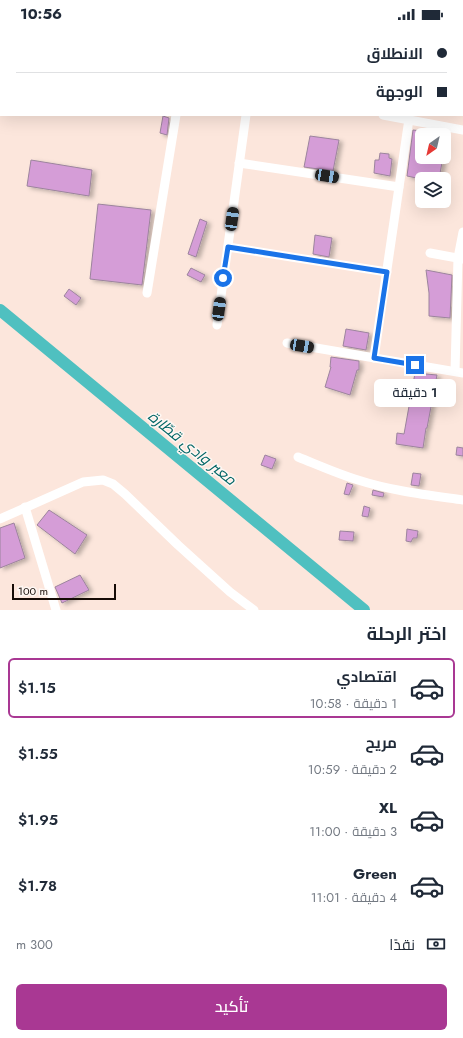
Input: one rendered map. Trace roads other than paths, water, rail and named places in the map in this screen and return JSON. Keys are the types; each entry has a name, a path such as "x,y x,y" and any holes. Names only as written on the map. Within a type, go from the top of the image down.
{"street":[{"path":"146,293 176,116"},
{"path":"217,325 246,116"},
{"path":"397,116 463,130"},
{"path":"374,358 409,119"},
{"path":"240,163 399,187"},
{"path":"287,343 459,372 461,258 463,232"},
{"path":"228,247 387,272"},
{"path":"430,253 461,258"},
{"path":"298,457 357,480 377,486 463,500"},
{"path":"0,519 83,482 102,480 113,484 125,494 230,592 254,610"},
{"path":"25,508 56,610"}],"waterway":[{"name":"معبر وادي قطّارة","path":"0,310 364,610"}]}
